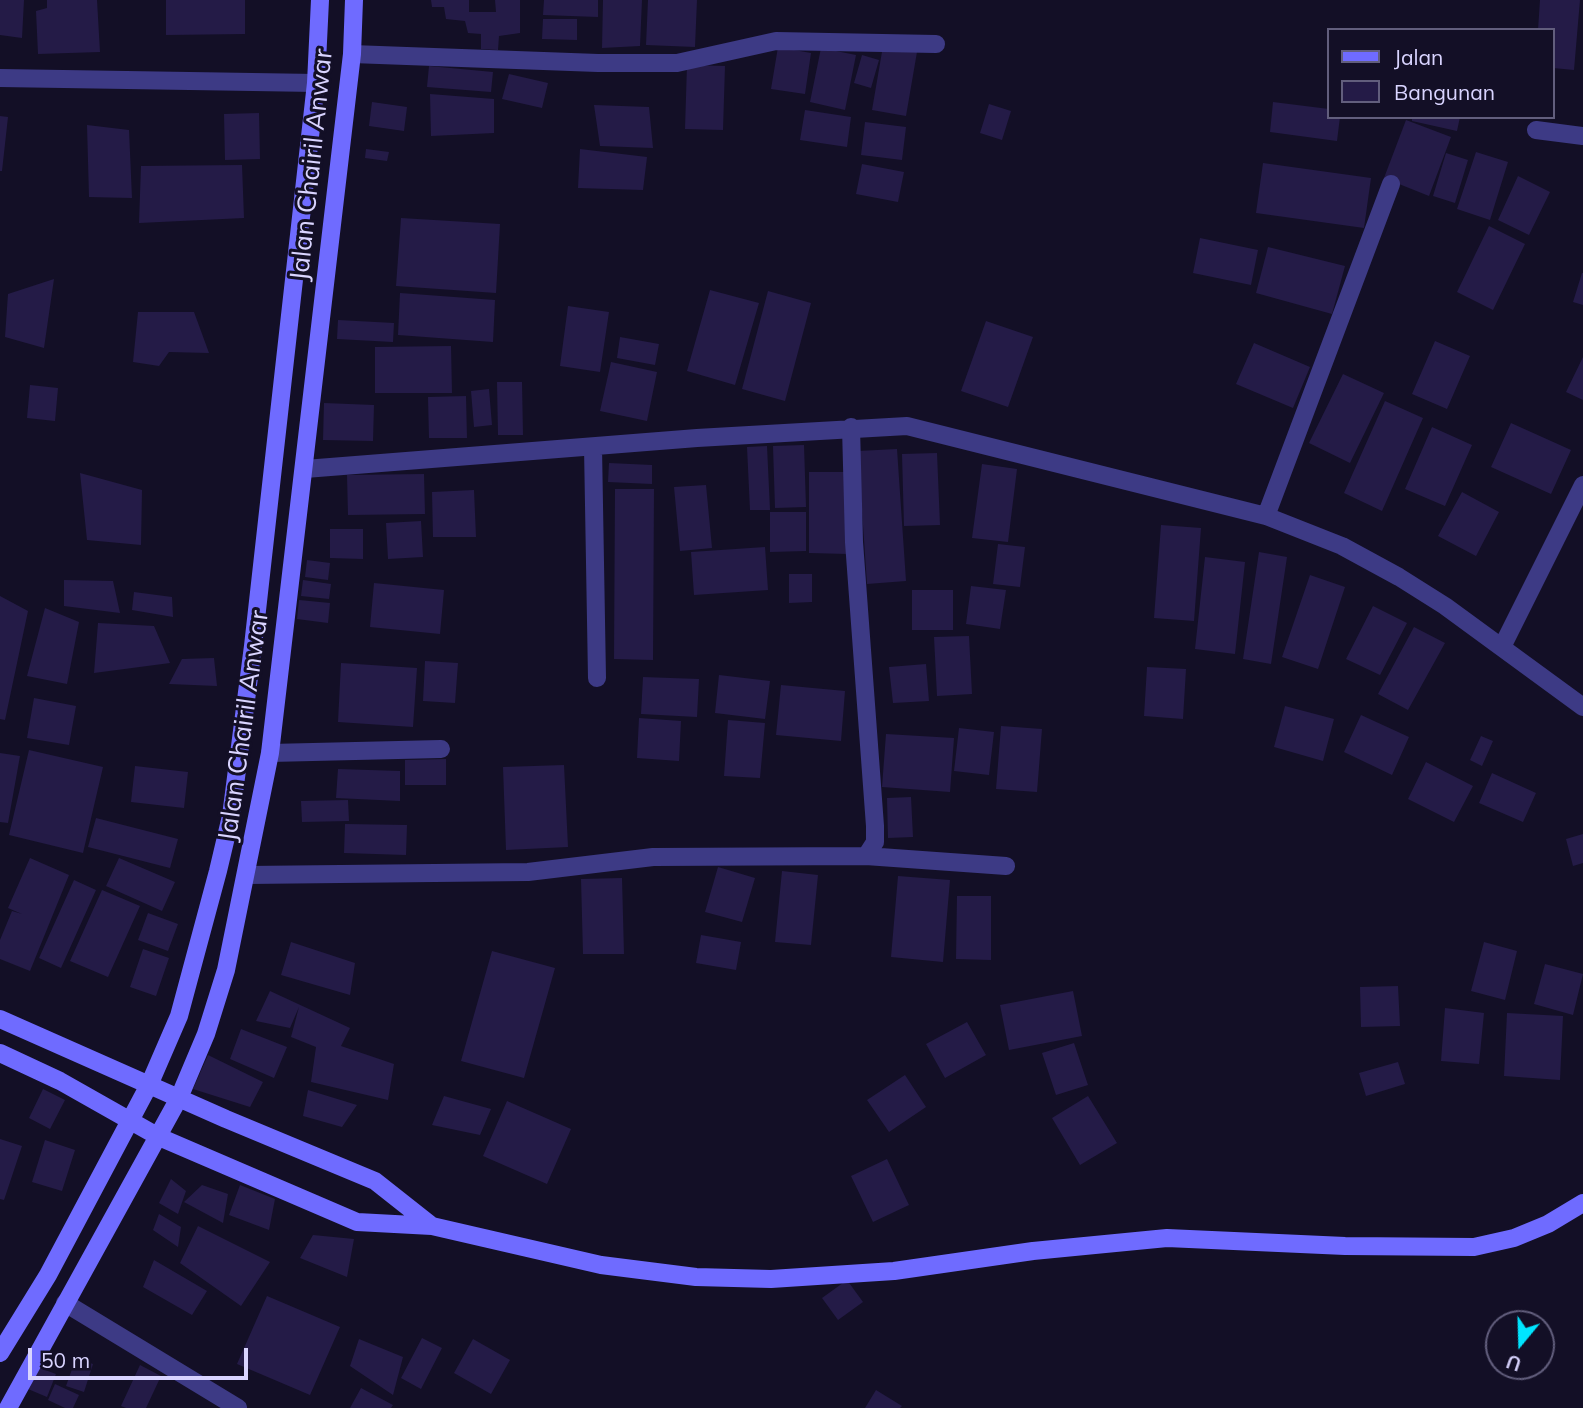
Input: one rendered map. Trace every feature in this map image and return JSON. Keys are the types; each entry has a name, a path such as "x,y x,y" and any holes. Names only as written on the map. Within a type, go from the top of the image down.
{"main road":[{"name":"Jalan Chairil Anwar","path":"0,1353 48,1275 150,1083 180,1016 231,816 316,83 320,0"},
{"name":"Jalan Chairil Anwar","path":"8,1408 179,1098 206,1034 226,970 270,753 352,54 354,0"},
{"path":"293,293 325,294"},
{"path":"0,1018 375,1181 432,1226"},
{"path":"0,1053 60,1081 159,1137 357,1222 432,1226 601,1265 696,1277 771,1279 894,1271 1033,1251 1167,1238 1345,1246 1474,1247 1514,1238 1548,1224 1583,1203"}],"street":[{"path":"352,54 598,63 677,62 776,41 936,44"},
{"path":"0,78 316,83"},
{"path":"1536,130 1583,136"},
{"path":"1266,516 1391,184"},
{"path":"305,469 851,427 907,426 1266,516 1342,546 1399,577 1502,647 1583,707"},
{"path":"851,427 854,541 875,826 875,842 866,856"},
{"path":"593,447 597,678"},
{"path":"1502,647 1583,485"},
{"path":"270,753 441,749"},
{"path":"247,875 528,872 653,857 866,856 1006,866"},
{"path":"65,1303 238,1408"}],"building":[{"path":"0,0 24,0 22,38 0,35"},
{"path":"47,0 97,0 100,52 38,54 36,11 47,8"},
{"path":"166,0 245,0 245,34 166,35"},
{"path":"431,0 469,0 469,12 496,12 495,0 520,0 520,33 499,36 498,50 481,49 481,34 468,33 465,21 446,19 444,7 432,7"},
{"path":"544,0 598,0 598,17 543,15"},
{"path":"603,0 642,0 640,46 602,48"},
{"path":"648,0 697,0 695,47 646,45"},
{"path":"1540,0 1580,0 1574,70 1555,68 1555,28 1538,28"},
{"path":"543,19 577,19 577,40 542,39"},
{"path":"883,46 917,52 906,116 872,110"},
{"path":"778,47 811,53 805,94 771,89"},
{"path":"821,48 856,55 845,110 810,102"},
{"path":"862,55 879,60 871,88 854,83"},
{"path":"687,65 725,66 723,130 685,129"},
{"path":"429,66 493,72 491,92 427,87"},
{"path":"509,74 548,83 542,108 502,99"},
{"path":"430,94 494,99 494,133 431,136"},
{"path":"372,102 407,107 404,131 369,126"},
{"path":"1273,102 1328,109 1328,119 1340,119 1337,141 1270,132"},
{"path":"989,104 1011,111 1002,140 980,133"},
{"path":"594,105 649,107 653,148 600,146"},
{"path":"805,110 851,117 847,147 800,140"},
{"path":"259,113 260,159 225,160 224,114"},
{"path":"0,116 8,117 2,171 0,171"},
{"path":"1412,119 1460,119 1457,131"},
{"path":"1406,120 1451,137 1429,196 1384,178"},
{"path":"865,122 906,127 902,160 861,155"},
{"path":"87,125 129,130 132,198 89,197"},
{"path":"366,149 389,152 387,161 365,158"},
{"path":"580,149 647,157 643,190 578,188"},
{"path":"1476,152 1508,162 1490,220 1457,209"},
{"path":"1446,153 1468,160 1455,203 1433,196"},
{"path":"1263,163 1371,178 1364,228 1256,213"},
{"path":"862,164 904,172 898,202 856,194"},
{"path":"242,165 244,218 139,223 141,166"},
{"path":"1518,176 1550,192 1529,235 1498,220"},
{"path":"401,218 500,224 496,293 396,286"},
{"path":"1489,226 1525,244 1493,310 1457,292"},
{"path":"1200,238 1258,250 1251,285 1193,273"},
{"path":"1268,247 1345,266 1332,314 1256,293"},
{"path":"1583,273 1583,305 1573,302"},
{"path":"54,279 44,348 5,337 8,294"},
{"path":"710,290 759,303 735,385 687,371"},
{"path":"768,291 811,303 785,401 742,389"},
{"path":"400,293 495,300 493,342 398,335"},
{"path":"568,306 609,312 600,372 560,366"},
{"path":"138,312 194,312 209,353 169,352 159,366 133,362"},
{"path":"338,320 394,323 393,342 337,339"},
{"path":"986,321 1033,337 1008,407 961,391"},
{"path":"620,337 659,344 655,365 617,358"},
{"path":"1435,341 1470,356 1447,409 1412,394"},
{"path":"1254,343 1310,367 1293,408 1236,384"},
{"path":"451,346 452,393 375,393 375,347"},
{"path":"1583,357 1583,400 1566,392"},
{"path":"611,362 657,372 647,421 600,411"},
{"path":"1343,374 1384,393 1350,463 1309,443"},
{"path":"497,382 522,382 523,435 498,435"},
{"path":"30,385 58,388 55,421 27,418"},
{"path":"489,389 492,425 474,427 471,391"},
{"path":"466,396 467,438 429,438 428,397"},
{"path":"1385,401 1423,418 1382,511 1344,493"},
{"path":"324,403 374,405 373,441 323,440"},
{"path":"1511,423 1571,450 1551,494 1491,467"},
{"path":"1432,427 1472,445 1445,506 1405,489"},
{"path":"804,445 806,507 775,508 773,446"},
{"path":"767,446 770,510 750,510 747,447"},
{"path":"897,449 906,581 867,584 858,451"},
{"path":"937,453 940,525 904,526 902,454"},
{"path":"609,463 652,465 652,484 608,482"},
{"path":"982,464 1017,469 1008,542 972,538"},
{"path":"809,472 848,472 848,554 809,553"},
{"path":"80,473 142,490 141,545 87,540"},
{"path":"424,474 425,514 348,515 347,475"},
{"path":"706,485 712,548 680,551 674,487"},
{"path":"615,489 654,489 653,660 614,659"},
{"path":"474,490 476,537 433,537 432,492"},
{"path":"1462,492 1499,512 1476,556 1438,536"},
{"path":"770,512 806,512 806,551 770,552"},
{"path":"421,521 423,557 388,559 386,523"},
{"path":"1161,525 1201,528 1194,621 1154,618"},
{"path":"330,529 363,529 363,559 330,558"},
{"path":"998,544 1025,547 1020,587 993,584"},
{"path":"765,547 768,590 694,595 691,552"},
{"path":"1259,552 1287,557 1271,664 1243,659"},
{"path":"1205,557 1245,562 1235,654 1195,649"},
{"path":"307,560 330,563 328,580 305,577"},
{"path":"789,574 812,574 812,602 789,603"},
{"path":"1310,575 1345,587 1318,669 1282,657"},
{"path":"64,580 113,581 120,613 64,606"},
{"path":"303,580 331,584 329,599 301,596"},
{"path":"374,583 444,590 440,634 370,627"},
{"path":"971,586 1006,590 1000,629 966,624"},
{"path":"912,590 953,590 953,630 912,630"},
{"path":"134,592 172,597 173,617 132,610"},
{"path":"0,596 28,611 5,720 0,719"},
{"path":"299,600 330,603 328,623 297,619"},
{"path":"1373,606 1407,623 1380,675 1346,659"},
{"path":"45,608 79,622 67,684 27,676"},
{"path":"98,623 154,626 170,663 94,673"},
{"path":"1414,627 1445,643 1408,710 1378,694"},
{"path":"969,636 972,694 937,696 934,637"},
{"path":"214,658 217,686 169,684 182,659"},
{"path":"425,661 458,663 455,703 423,701"},
{"path":"341,663 417,668 413,727 338,722"},
{"path":"926,664 929,701 893,703 889,667"},
{"path":"1147,667 1186,669 1183,719 1144,716"},
{"path":"719,675 770,681 765,719 715,713"},
{"path":"643,677 699,679 697,717 641,714"},
{"path":"781,685 845,691 841,741 776,735"},
{"path":"34,698 76,706 69,745 27,738"},
{"path":"1285,706 1334,719 1323,761 1274,747"},
{"path":"1361,715 1409,737 1392,775 1344,752"},
{"path":"639,718 681,721 679,761 637,758"},
{"path":"728,720 765,723 760,778 724,776"},
{"path":"1001,726 1042,729 1037,792 996,789"},
{"path":"959,728 994,732 989,775 954,771"},
{"path":"886,734 954,738 950,792 882,787"},
{"path":"1481,736 1493,741 1482,766 1470,760"},
{"path":"29,750 103,767 83,853 9,835"},
{"path":"0,753 20,756 8,823 0,822"},
{"path":"446,759 446,785 405,785 405,760"},
{"path":"1426,762 1473,786 1454,822 1408,799"},
{"path":"564,765 568,847 506,850 503,767"},
{"path":"135,766 188,772 184,808 131,802"},
{"path":"338,769 400,771 400,801 336,798"},
{"path":"1492,773 1536,793 1523,822 1479,803"},
{"path":"911,797 913,837 888,838 887,798"},
{"path":"348,800 349,821 302,822 301,801"},
{"path":"96,818 178,839 170,868 88,847"},
{"path":"345,824 407,825 406,855 344,853"},
{"path":"1583,834 1583,863 1573,866 1566,839"},
{"path":"30,858 69,875 30,971 0,959 0,940 12,911 22,914 8,908"},
{"path":"119,858 175,882 162,911 106,886"},
{"path":"718,867 755,878 742,922 705,912"},
{"path":"782,871 818,875 811,945 775,942"},
{"path":"898,876 950,880 943,962 891,957"},
{"path":"622,878 624,954 583,954 581,879"},
{"path":"74,880 96,890 61,968 39,958"},
{"path":"102,890 140,906 108,977 70,961"},
{"path":"957,896 991,896 991,960 956,959"},
{"path":"148,913 178,924 168,951 138,940"},
{"path":"701,935 741,942 736,970 696,963"},
{"path":"291,942 355,963 350,995 281,975"},
{"path":"1484,942 1517,951 1505,1000 1471,991"},
{"path":"143,949 169,958 156,996 130,987"},
{"path":"492,951 555,968 524,1078 461,1061"},
{"path":"1545,964 1583,974 1573,1015 1534,1004"},
{"path":"1398,986 1400,1026 1361,1027 1360,987"},
{"path":"270,991 350,1028 341,1046 394,1064 388,1100 311,1082 316,1047 291,1037 299,1007 290,1028 256,1021"},
{"path":"1073,991 1082,1036 1009,1050 1000,1005"},
{"path":"1445,1008 1484,1013 1479,1064 1441,1061"},
{"path":"1507,1013 1563,1016 1560,1080 1504,1076"},
{"path":"967,1022 986,1055 945,1078 926,1044"},
{"path":"241,1029 287,1047 274,1078 230,1059"},
{"path":"1074,1043 1088,1085 1056,1095 1042,1053"},
{"path":"208,1055 263,1082 250,1107 193,1089"},
{"path":"1398,1062 1405,1084 1366,1096 1359,1073"},
{"path":"905,1075 926,1107 889,1132 867,1100"},
{"path":"43,1089 65,1100 50,1129 29,1118"},
{"path":"308,1090 357,1105 342,1127 303,1116"},
{"path":"444,1096 491,1109 480,1135 432,1125"},
{"path":"1088,1096 1117,1143 1080,1165 1052,1118"},
{"path":"507,1101 571,1129 547,1184 483,1156"},
{"path":"0,1139 22,1146 4,1200 0,1199"},
{"path":"45,1140 75,1150 62,1191 32,1182"},
{"path":"887,1159 909,1205 873,1222 851,1176"},
{"path":"171,1179 186,1191 178,1214 159,1203"},
{"path":"202,1185 228,1194 223,1223 184,1202"},
{"path":"240,1185 275,1199 269,1230 229,1215"},
{"path":"159,1214 181,1227 178,1247 153,1230"},
{"path":"198,1226 270,1262 241,1306 180,1263"},
{"path":"313,1235 354,1239 347,1277 300,1258"},
{"path":"154,1260 207,1291 192,1315 143,1287"},
{"path":"847,1280 863,1302 838,1320 822,1298"},
{"path":"267,1296 340,1327 310,1395 237,1364"},
{"path":"422,1338 442,1348 421,1389 401,1378"},
{"path":"359,1339 403,1357 393,1395 350,1366"},
{"path":"473,1339 510,1360 491,1394 454,1373"},
{"path":"76,1358 93,1364 84,1392 66,1386"},
{"path":"140,1365 161,1376 146,1408 126,1408 121,1406"},
{"path":"37,1367 56,1374 47,1397 28,1389"},
{"path":"55,1384 79,1395 73,1408 65,1408 48,1400"},
{"path":"361,1388 393,1405 391,1408 350,1408"},
{"path":"876,1390 902,1406 865,1408"}]}
